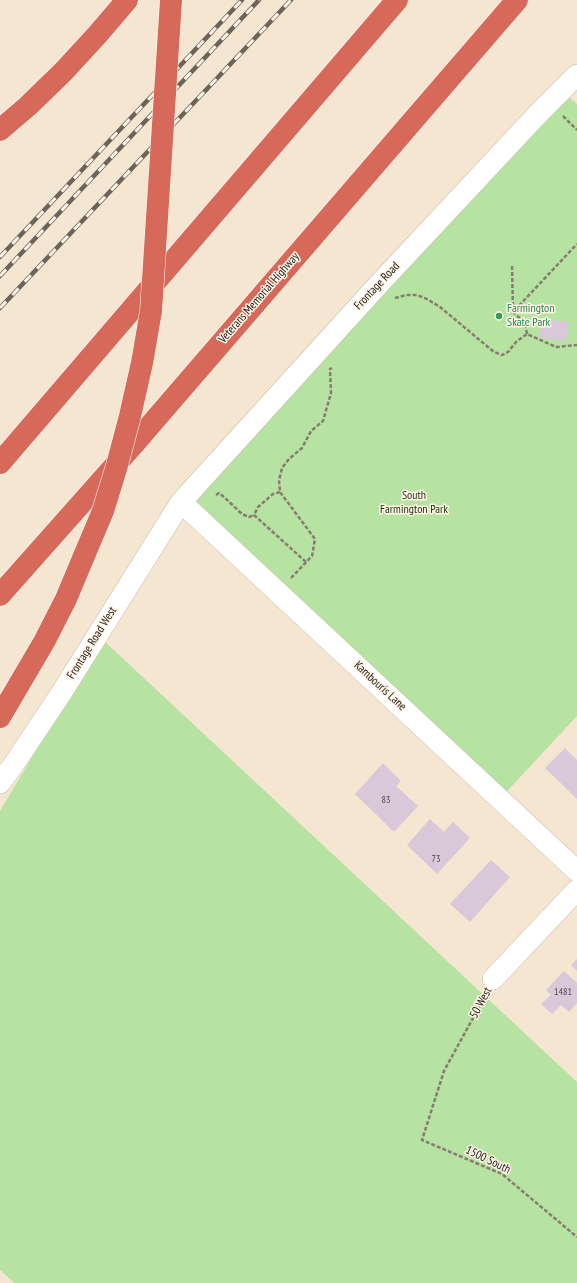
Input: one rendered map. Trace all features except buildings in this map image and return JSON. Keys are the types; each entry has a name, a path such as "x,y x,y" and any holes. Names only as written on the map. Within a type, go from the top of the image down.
{"highway":[{"path":"0,130 28,106 64,71 127,0"},
{"path":"0,717 44,642 66,599 103,511 116,470 130,416 142,363 151,311 171,0"},
{"path":"0,463 397,0"},
{"name":"Veterans Memorial Highway","path":"0,595 134,444 517,0"}],"street":[{"name":"Frontage Road","path":"181,502 379,284 536,116 577,75"},
{"name":"Kambouris Lane","path":"181,502 577,870"},
{"name":"Frontage Road West","path":"0,783 62,692 181,502"},
{"name":"50 West","path":"493,979 577,890"}],"path":[{"path":"513,312 577,244"},
{"path":"512,266 513,312 525,323 527,334"},
{"path":"379,284 395,298 406,295 417,295 428,299 440,307 494,352 502,355 508,352 516,342 527,334"},
{"path":"527,334 556,346 577,345"},
{"path":"279,592 312,556 315,539 280,492 279,480 282,468 289,459 302,448 310,431 323,421 331,393 330,369 336,363"},
{"path":"214,495 219,494 224,496 242,514 249,517 254,515 258,507 273,494 280,492"},
{"path":"254,515 306,562"},
{"name":"50 West","path":"422,1140 444,1071 493,979"},
{"name":"1500 South","path":"422,1140 502,1174 577,1237"}],"green space":[{"name":"South Farmington Park","path":"568,96 577,104 577,716 497,802 180,513"},
{"path":"102,639 577,1082 577,1283 14,1283 0,1270 0,811"}],"railway":[{"path":"0,257 242,0"},
{"path":"0,276 259,0"},
{"path":"0,308 291,0"}],"place":[{"name":"Farmington Skate Park","path":"499,316"}]}
